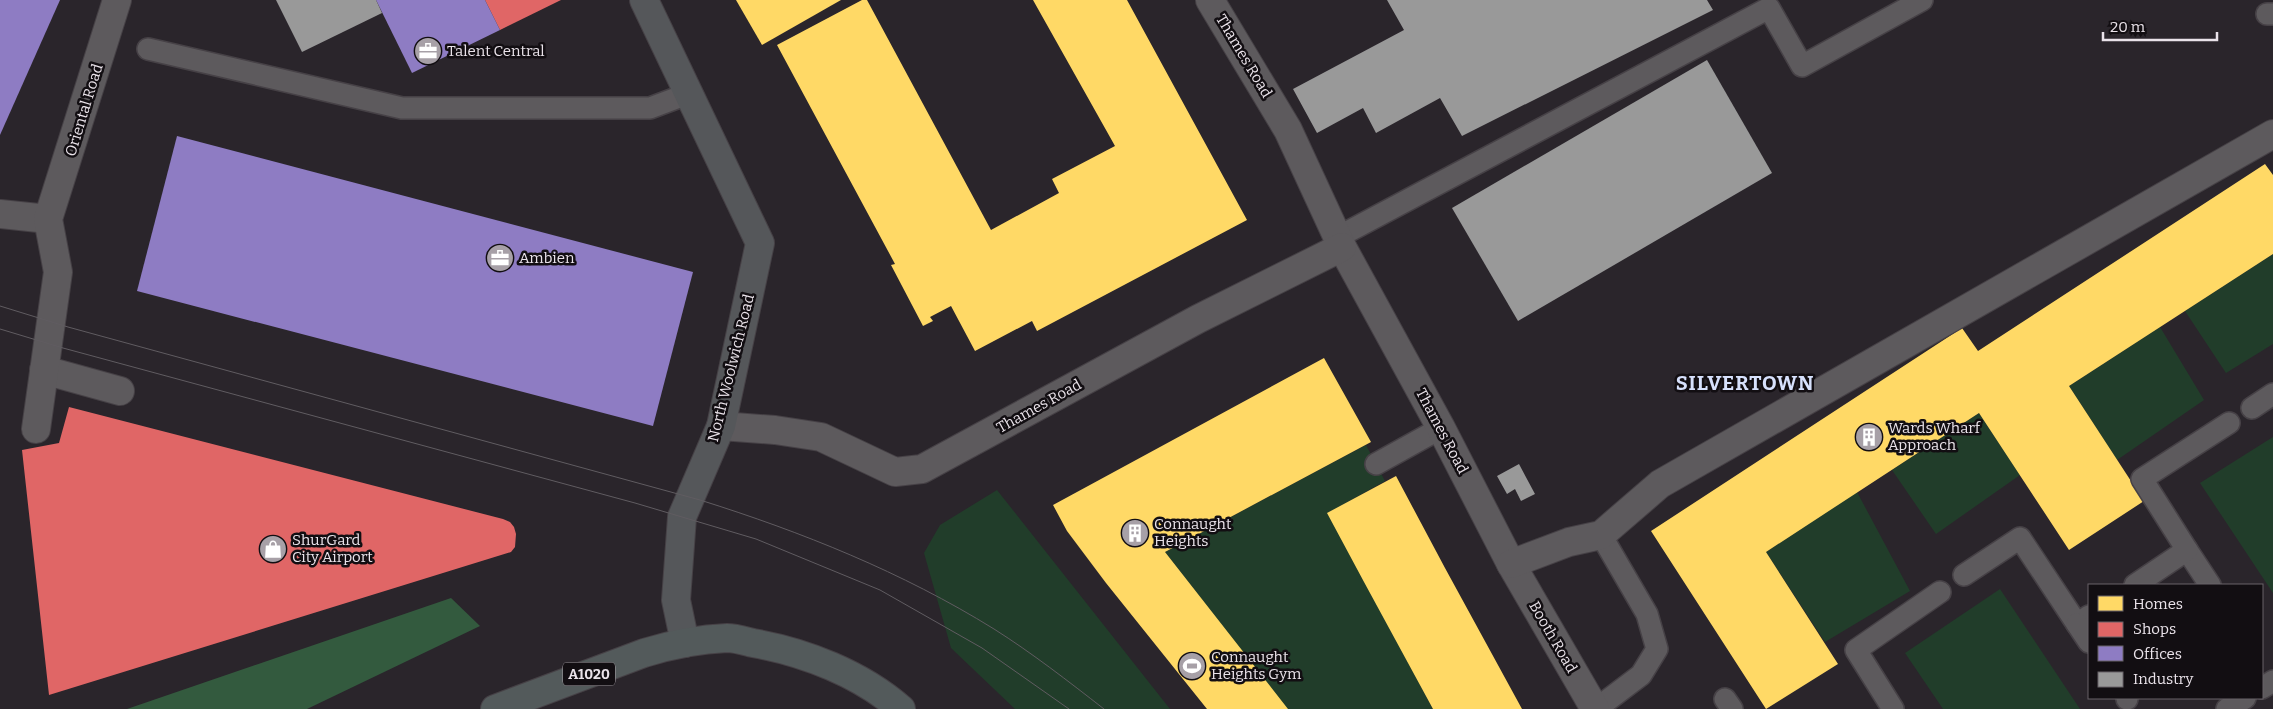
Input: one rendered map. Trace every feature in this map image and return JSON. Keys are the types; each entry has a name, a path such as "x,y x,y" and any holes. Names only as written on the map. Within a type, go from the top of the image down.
{"main road":[{"name":"A1020","path":"495,709 644,653 685,643 728,638 770,646 815,659 858,680 902,709"}],"street":[{"name":"Oriental Road","path":"36,429 58,272 48,219 117,0"},
{"name":"North Woolwich Road","path":"644,0 760,243 721,426 682,517 676,600 685,643"},
{"name":"Thames Road","path":"1210,0 1288,130 1340,242 1441,428 1511,564"},
{"path":"1511,564 1569,542 1601,535 1660,484 2273,134"},
{"path":"0,214 48,219"},
{"name":"Thames Road","path":"721,426 775,430 821,437 895,472 922,469 1340,242"},
{"path":"44,370 120,391"},
{"name":"Booth Road","path":"1511,564 1596,709"}],"lane":[{"path":"1340,242 1770,8 1802,66 1922,0"},
{"path":"148,49 402,108 650,108 690,93"},
{"path":"2252,408 2273,394"},
{"path":"2209,584 2142,479 2229,423"},
{"path":"1376,464 1441,428"},
{"path":"1596,709 1640,675 1656,649 1647,614 1601,535"},
{"path":"1964,575 2020,538 2083,620 2088,638"},
{"path":"2136,584 2187,550"},
{"path":"1893,709 1856,650 1940,592"},
{"path":"2226,709 2243,699"}],"green space":[{"path":"2273,254 2273,344 2226,373 2185,311"},
{"path":"2160,327 2204,400 2117,460 2069,386"},
{"path":"1979,413 2020,475 1936,534 1892,470"},
{"path":"2273,437 2273,593 2200,483"},
{"path":"1366,445 1385,481 1328,513 1433,709 1287,709 1165,552"},
{"path":"997,490 1170,709 1015,709 951,648 924,553 940,525"},
{"path":"1857,492 1910,591 1825,642 1766,552"},
{"path":"2000,589 2080,709 1943,709 1905,653"},
{"path":"451,598 480,626 307,709 127,709"}],"building: Homes":[{"path":"736,0 841,0 762,45"},
{"path":"862,0 867,0 991,230 1059,193 1052,179 1115,146 1033,0 1127,0 1247,220 1037,331 1032,321 975,351 951,306 930,317 933,321 923,326 891,265 895,264 777,45"},
{"name":"Wards Wharf Approach","path":"2265,164 2273,175 2273,254 2069,386 2144,501 2069,550 1979,413 1766,552 1838,664 1766,709 1651,531 1962,328 1978,351"},
{"name":"Connaught Heights","path":"1324,358 1371,442 1165,552 1288,709 1207,709 1106,583 1067,531 1053,505"},
{"path":"1396,476 1522,709 1433,709 1364,582 1327,513"}],"building: Shops":[{"path":"485,0 561,0 500,30"},
{"name":"ShurGard City Airport","path":"69,407 503,519 510,522 514,527 516,534 515,547 511,552 49,695 22,450 59,443"}],"building: Offices":[{"path":"0,0 60,0 0,135"},
{"name":"Talent Central","path":"376,0 485,0 500,30 412,73"},
{"path":"177,136 693,272 653,426 137,291"}],"building: Industry":[{"path":"276,0 376,0 382,13 302,52"},
{"path":"1387,0 1707,0 1713,10 1462,136 1440,98 1376,133 1363,108 1317,133 1293,89 1404,30"},
{"path":"1707,60 1772,173 1518,321 1452,208"},
{"path":"1519,464 1535,494 1521,501 1515,489 1507,494 1497,476"}],"tram line":[{"path":"0,306 68,327 738,512 851,555 924,589 994,629 1104,709"},
{"path":"0,329 63,348 635,503 756,539 880,590 982,648 1069,709"}],"place":[{"name":"Talent Central","path":"428,51"},
{"name":"Ambien","path":"500,258"},
{"name":"Wards Wharf Approach","path":"1869,437"},
{"name":"Connaught Heights","path":"1135,533"},
{"name":"ShurGard City Airport","path":"273,549"},
{"name":"Connaught Heights Gym","path":"1192,666"}],"district":[{"name":"SILVERTOWN","path":"1745,383"}]}
